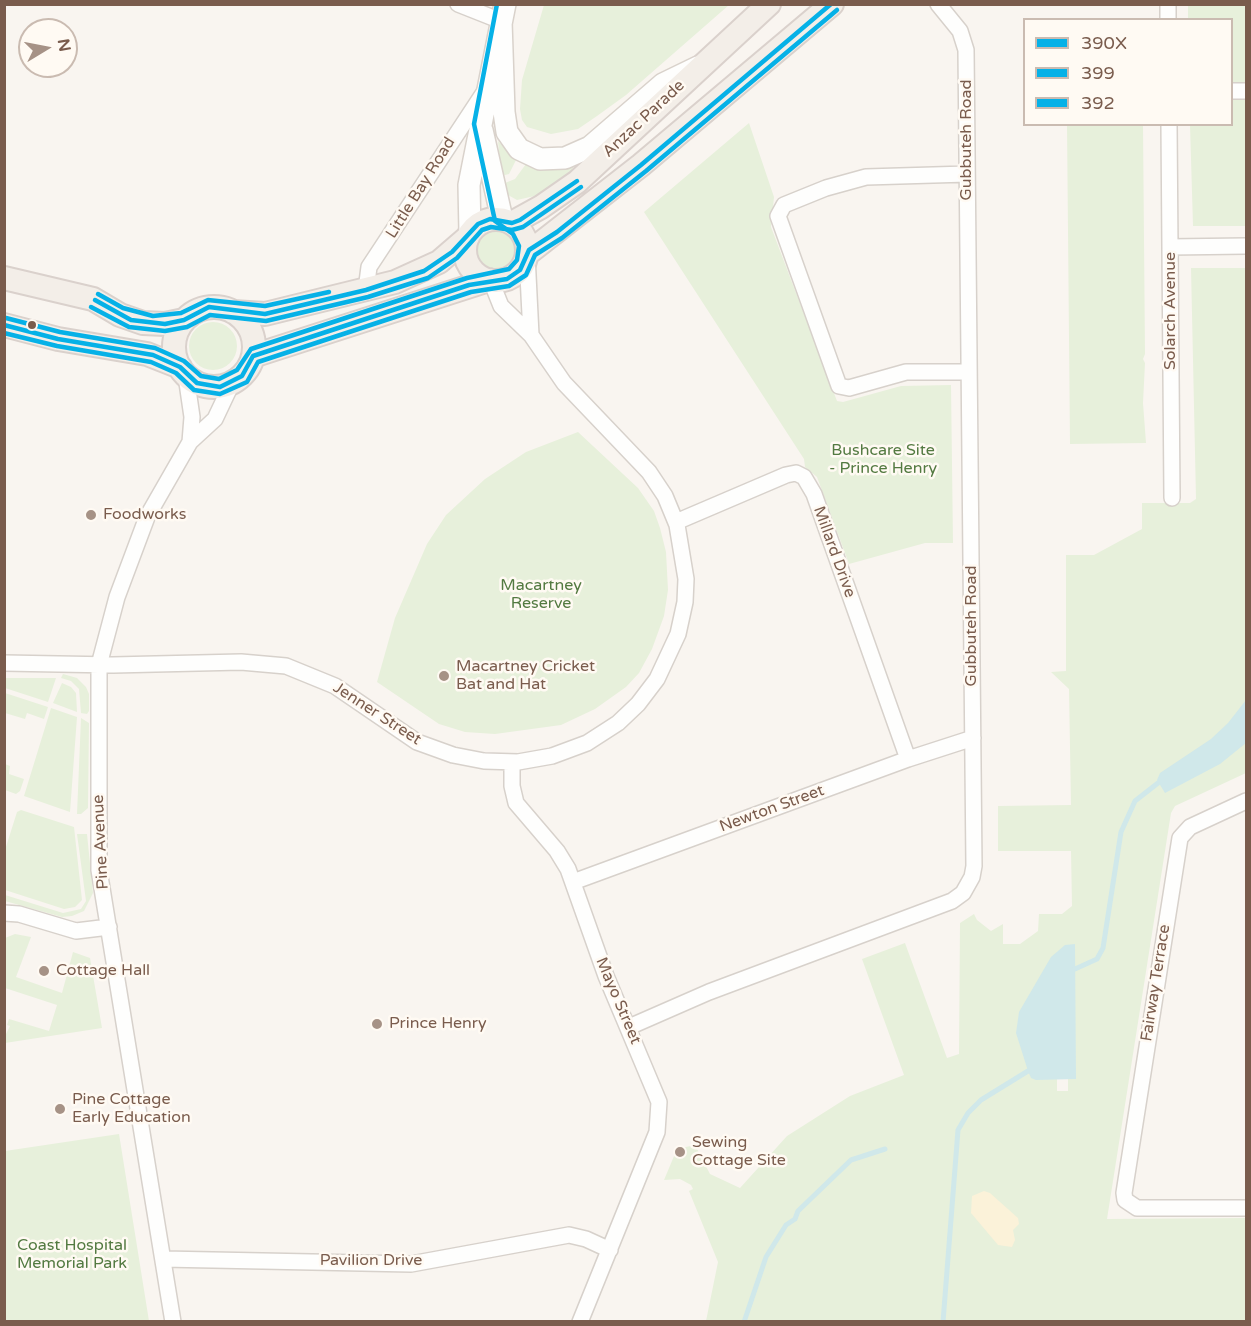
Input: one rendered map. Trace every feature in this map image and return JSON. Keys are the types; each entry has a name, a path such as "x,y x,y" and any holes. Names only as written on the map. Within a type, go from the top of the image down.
{"main road":[{"name":"Anzac Parade","path":"507,221 541,207 577,182 770,4"},
{"name":"Anzac Parade","path":"527,254 641,165 832,4"},
{"path":"4,278 93,299 120,315 143,323 165,324 184,320 209,307 233,312 265,314 366,290 424,271 439,262 484,221 507,221 524,236 527,254 522,266 514,275 503,280 490,280 253,356"},
{"path":"469,235 465,251 468,264 478,275 490,280"},
{"path":"4,325 57,339 147,354 208,387 232,383 246,372 253,356 251,330 233,312"},
{"path":"183,372 174,343 184,320"}],"street":[{"path":"458,4 503,13 504,112 507,132 519,149 540,159 565,158 590,147 663,84 704,65"},
{"name":"Gubbuteh Road","path":"629,1027 709,992 957,898 970,881 974,866 966,46 960,31 938,4"},
{"name":"Little Bay Road","path":"469,235 469,185 486,89 503,13"},
{"name":"Little Bay Road","path":"366,290 369,267 486,89"},
{"name":"Little Bay Road","path":"481,124 507,221"},
{"name":"Solarch Avenue","path":"1169,126 1172,498"},
{"path":"967,174 866,177 826,188 784,205 778,216 839,386 849,388 906,372 969,372"},
{"path":"1170,247 1246,246"},
{"path":"527,254 531,335"},
{"name":"Jenner Street","path":"4,663 99,665 241,662 286,666 335,686 398,731 426,746 477,760 512,763 552,756 601,735 630,712 657,679 676,639 686,594 685,560 676,522 665,496 649,472 572,393 531,335 501,306 490,280"},
{"name":"Pine Avenue","path":"173,1322 98,851 99,665 117,597 147,517 190,441 192,417 183,372"},
{"path":"190,441 215,418 232,383"},
{"name":"Millard Drive","path":"676,522 786,475 796,473 804,477 814,494 908,759"},
{"name":"Newton Street","path":"573,882 908,759 973,738"},
{"name":"Mayo Street","path":"512,763 512,786 516,803 557,851 573,882 606,976 658,1098 660,1116 657,1132 580,1322"},
{"name":"Fairway Terrace","path":"1246,801 1190,827 1181,835 1124,1193 1128,1204 1143,1209 1246,1208"},
{"path":"4,913 19,914 76,931 109,927"},
{"name":"Pavilion Drive","path":"163,1259 411,1264 569,1235 586,1239 610,1250"}],"green space":[{"path":"544,4 729,5 626,95 578,129 551,134 527,127 522,120 520,109 522,80"},
{"path":"1188,5 1246,5 1246,85 1233,85 1233,18 1188,18"},
{"path":"1246,99 1246,226 1193,226 1190,126 1233,126 1233,100"},
{"name":"Bushcare Site - Prince Henry","path":"749,123 774,197 771,227 837,401 843,402 901,386 951,385 953,543 925,543 849,564 817,477 805,467 804,459 644,212"},
{"path":"1067,126 1143,126 1145,354 1143,359 1145,363 1143,403 1146,443 1070,444"},
{"path":"498,141 516,160 509,174 501,173"},
{"path":"526,164 576,164 567,176 539,195 517,200 508,195 505,183 515,179"},
{"path":"491,226 501,226 513,233 520,245 520,255 513,267 501,274 491,274 476,263 472,255 472,245 483,230"},
{"path":"1191,268 1246,268 1246,773 1175,806 1171,813 1107,1219 1246,1218 1246,1321 706,1321 718,1262 689,1191 693,1189 691,1185 680,1179 664,1180 677,1149 695,1145 710,1174 740,1188 787,1136 850,1096 904,1075 862,959 905,943 947,1058 959,1054 960,923 974,914 977,920 991,931 1003,924 1003,944 1020,944 1038,931 1039,914 1062,914 1072,906 1071,851 998,851 998,806 1071,805 1069,689 1051,672 1066,671 1066,555 1094,555 1142,529 1142,503 1190,503 1196,499","holes":["1057,1078 1068,1078 1068,1091 1057,1091"]},
{"path":"208,322 218,322 233,332 237,346 236,355 227,366 218,370 208,370 193,360 189,351 189,341 199,326"},
{"name":"Macartney Reserve","path":"578,432 638,488 654,511 660,528 666,552 668,590 664,616 652,649 639,673 626,687 595,709 561,725 495,734 465,732 439,724 377,682 395,618 427,544 446,515 485,479 526,452"},
{"path":"63,674 77,678 86,687 89,694 87,714 81,713 79,689 71,681 61,678"},
{"path":"5,678 56,678 48,702 5,688"},
{"path":"62,683 71,687 76,693 77,712 53,703"},
{"path":"5,693 48,707 44,719 27,713 25,719 5,713"},
{"path":"51,708 77,717 70,812 24,796"},
{"path":"81,718 89,723 88,808 81,814 77,814"},
{"path":"5,764 10,766 9,774 24,779 20,791 16,794 5,790"},
{"path":"21,810 74,827 82,900 75,907 64,909 5,890 5,850 17,812"},
{"path":"77,834 87,834 93,893 84,911 62,917 5,901 5,895 63,913 81,909 86,901"},
{"path":"15,934 31,937 16,977 62,993 73,952 90,958 102,1028 5,1043 5,1036 10,1026 7,1025 9,1019 49,1031 57,1005 5,988 5,938"},
{"name":"Coast Hospital Memorial Park","path":"119,1134 149,1321 5,1321 5,1151"}],"sand":[{"path":"984,1191 990,1193 1018,1218 1019,1224 1013,1230 1015,1240 1012,1247 998,1245 971,1213 972,1196"}],"water":[{"path":"1246,700 1246,743 1220,764 1165,793 1157,780 1160,773 1211,739 1228,723"},
{"path":"1075,944 1076,1079 1036,1080 1031,1078 1028,1071 1016,1033 1019,1012 1051,957 1065,945"}],"waterway":[{"path":"1075,969 1097,959 1103,948 1121,832 1135,801 1158,783"},
{"path":"943,1322 958,1130 968,1113 981,1100 1028,1071"},
{"path":"744,1322 766,1257 786,1225 795,1219 798,1211 851,1160 885,1149"}],"transit line":[{"name":"392","path":"6,318 60,332 155,348 184,361 201,376 219,379 237,370 251,349 467,278 509,269 517,260 519,246 513,234 495,221 474,124 497,4"},
{"name":"390X","path":"4,325 58,339 153,355 180,367 197,383 220,387 242,376 253,356 469,285 507,279 520,270 529,250 557,232 641,165 831,4"},
{"name":"399","path":"4,333 57,346 151,362 176,373 194,390 220,394 247,382 258,362 471,292 509,286 526,275 535,255 562,238 646,171 837,10"},
{"name":"390X","path":"95,300 131,320 165,324 184,320 209,307 265,314 366,290 424,271 452,252 478,224 490,219 512,223 520,220 577,181"},
{"name":"399","path":"91,307 129,327 165,331 187,327 210,315 266,321 368,297 428,278 457,258 482,230 491,227 512,230 523,227 581,187"},
{"name":"392","path":"98,294 123,308 153,316 181,313 208,300 265,306 329,292"}],"place":[{"name":"Foodworks","path":"91,515"},
{"name":"Macartney Cricket Bat and Hat","path":"444,676"},
{"name":"Cottage Hall","path":"44,971"},
{"name":"Prince Henry","path":"377,1024"},
{"name":"Pine Cottage Early Education","path":"60,1109"},
{"name":"Sewing Cottage Site","path":"680,1152"}]}
